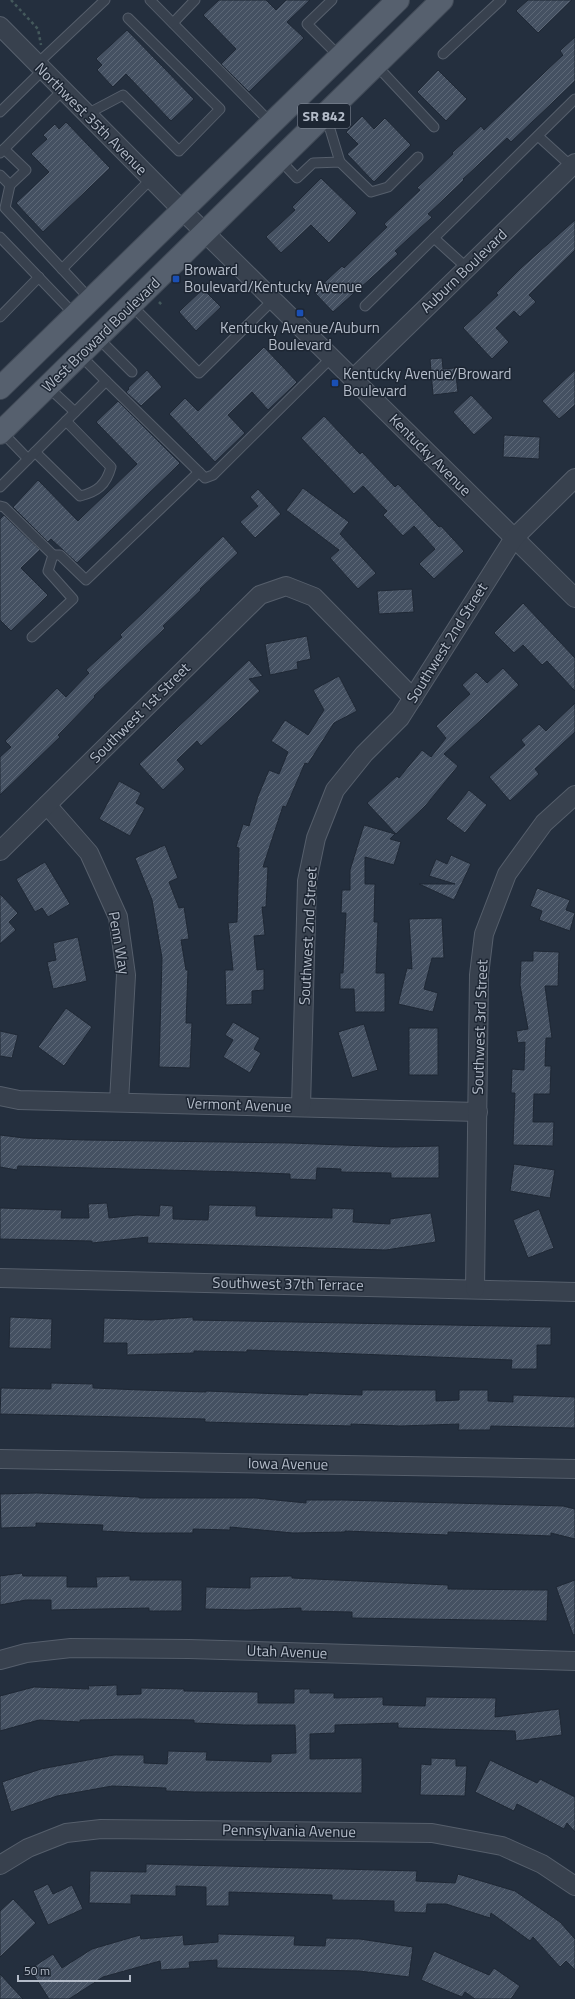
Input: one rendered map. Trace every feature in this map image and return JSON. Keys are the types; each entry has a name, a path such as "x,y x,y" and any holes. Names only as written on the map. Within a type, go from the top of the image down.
{"main road":[{"name":"SR 842","path":"0,388 398,0"},
{"name":"West Broward Boulevard","path":"1,433 442,0"}],"street":[{"name":"Northwest 35th Avenue","path":"0,26 41,62 63,90 183,211"},
{"name":"Auburn Boulevard","path":"353,379 573,164"},
{"name":"Kentucky Avenue","path":"183,211 575,598"},
{"name":"Southwest 2nd Street","path":"301,1107 307,881 316,838 335,790 364,754 400,718 514,538 575,478"},
{"name":"Southwest 1st Street","path":"0,851 260,595 286,586 314,597 413,698"},
{"name":"Southwest 3rd Street","path":"475,1289 479,975 484,934 507,874 544,823 575,794"},
{"name":"Penn Way","path":"47,805 89,853 118,917 126,974 120,1102"},
{"name":"Vermont Avenue","path":"0,1096 19,1100 478,1112"},
{"name":"Southwest 37th Terrace","path":"0,1278 575,1292"},
{"name":"Iowa Avenue","path":"0,1459 575,1469"},
{"name":"Utah Avenue","path":"0,1660 26,1653 71,1648 204,1650 575,1661"},
{"name":"Pennsylvania Avenue","path":"0,1865 28,1848 66,1833 101,1829 432,1833 502,1846 542,1864 575,1886"}],"lane":[{"path":"0,112 41,62 105,0"},
{"path":"150,0 272,124"},
{"path":"173,23 195,0"},
{"path":"332,0 307,24 340,57"},
{"path":"443,54 501,0"},
{"path":"87,114 122,95 178,151 220,109 128,18"},
{"path":"376,65 434,127"},
{"path":"63,90 2,151 26,170 10,185 5,208 91,300"},
{"path":"365,306 575,99"},
{"path":"325,115 340,162 371,192 388,187 418,157"},
{"path":"538,136 573,164"},
{"path":"280,160 297,178 313,163 340,162"},
{"path":"0,175 10,185"},
{"path":"62,269 151,179"},
{"path":"0,237 76,315"},
{"path":"434,238 466,268"},
{"path":"0,317 39,277"},
{"path":"131,305 199,373 273,300"},
{"path":"98,338 132,372"},
{"path":"80,355 205,478 213,475 332,357"},
{"path":"0,487 106,381"},
{"path":"48,387 75,412"},
{"path":"35,452 80,496 95,492 108,477 111,467 66,421"},
{"path":"1,433 28,459"},
{"path":"0,506 4,507 53,555 60,555 86,580 198,472"},
{"path":"32,637 73,598 48,571 53,555"}],"path":[{"path":"11,0 38,29 41,62"}],"building":[{"path":"219,0 266,0 276,10 286,0 310,0 287,22 304,38 249,92 221,64 236,49 203,15"},
{"path":"528,0 572,0 538,33 516,11"},
{"path":"127,30 194,99 171,121 126,74 113,87 97,70 102,65 96,59"},
{"path":"575,37 575,81 511,142 507,138 463,179 464,180 428,214 432,217 395,251 398,254 333,312 314,292 342,266 344,268 387,227 384,224 420,190 417,188 481,126 484,130 563,55 560,51"},
{"path":"438,70 467,99 446,121 417,92"},
{"path":"362,116 374,129 385,118 411,145 374,182 347,154 358,144 346,132"},
{"path":"66,122 110,168 43,232 16,203 49,172 31,154 47,139 43,135 55,124 59,129"},
{"path":"321,178 357,213 329,243 311,225 281,253 266,237 295,210 292,207"},
{"path":"575,220 575,250 529,295 536,302 520,317 514,311 496,328 509,342 492,359 463,328 498,295 496,293 521,268"},
{"path":"203,289 221,307 196,331 179,312"},
{"path":"264,347 297,382 268,410 252,392 228,415 245,433 215,462 169,414 185,398 198,411"},
{"path":"442,358 443,369 455,368 458,392 433,395 430,359"},
{"path":"147,370 162,387 141,406 126,392 129,389 128,388"},
{"path":"575,370 575,405 559,419 542,401"},
{"path":"471,395 493,418 474,435 453,412"},
{"path":"118,401 180,463 77,563 51,539 48,542 13,507 38,480 78,521 137,464 96,422"},
{"path":"324,416 360,454 362,452 395,487 398,484 464,551 434,579 419,564 435,549 414,526 403,536 383,515 387,511 363,486 354,494 301,438"},
{"path":"504,435 540,437 539,459 503,457"},
{"path":"303,488 349,522 340,534 376,573 358,589 330,558 339,550 286,510"},
{"path":"258,489 281,514 255,538 240,522 258,506 250,497"},
{"path":"4,515 40,550 21,568 48,595 11,631 0,620 0,519"},
{"path":"223,536 238,553 163,626 165,628 94,696 95,697 58,735 60,737 0,795 0,757 11,747 5,741 57,688 66,697 89,673 86,670 122,637 120,635"},
{"path":"412,589 414,612 379,614 377,591"},
{"path":"523,603 575,658 575,691 547,661 542,665 523,645 514,653 494,633"},
{"path":"307,636 311,659 297,662 298,669 270,675 265,644"},
{"path":"249,660 263,676 249,679 260,691 201,746 197,741 177,760 185,769 163,790 139,764"},
{"path":"503,668 519,685 444,754 458,766 426,805 396,834 367,803 397,776 399,778 422,750 431,757 446,738 436,726 470,694 462,685 476,672 487,683"},
{"path":"339,676 357,711 334,723 308,764 305,763 286,807 283,806 263,867 268,867 266,907 262,907 265,935 254,936 257,970 264,969 264,990 252,991 252,1004 226,1005 225,970 233,970 228,923 237,922 239,848 236,847 243,824 249,826 258,796 269,770 279,774 288,752 271,741 285,720 308,735 324,710 313,690"},
{"path":"575,703 575,732 535,769 539,774 510,801 489,777 525,745 521,740 539,724 546,731"},
{"path":"119,781 141,793 136,803 145,808 130,836 99,819"},
{"path":"469,790 487,805 465,833 446,819"},
{"path":"364,825 395,834 390,839 401,842 394,865 365,857 365,884 375,884 374,922 378,922 376,973 385,973 385,1012 355,1012 354,989 340,989 340,973 343,973 346,913 341,913 342,890 350,890 350,870"},
{"path":"165,845 178,878 169,882 179,908 184,907 189,939 181,940 186,970 188,970 186,1023 192,1023 190,1068 159,1067 162,958 152,900 135,858"},
{"path":"451,855 471,864 454,900 419,884 455,884 429,876 436,859 447,864"},
{"path":"45,862 70,904 48,917 42,908 35,912 16,879"},
{"path":"537,888 570,900 566,910 575,913 570,931 539,920 542,911 530,906"},
{"path":"0,894 18,913 9,922 16,930 0,944"},
{"path":"442,918 444,958 432,958 424,989 438,993 433,1012 398,1004 407,968 412,969 409,919"},
{"path":"78,937 87,981 53,989 47,962 56,960 53,943"},
{"path":"533,951 559,952 558,986 545,986 552,1038 546,1038 545,1066 551,1066 550,1094 534,1094 533,1122 554,1122 553,1146 513,1145 515,1093 511,1093 512,1069 524,1070 525,1042 518,1043 516,1031 528,1029 520,985 521,961 533,961"},
{"path":"66,1008 92,1027 64,1066 38,1047"},
{"path":"233,1022 260,1038 254,1049 261,1053 250,1073 223,1057 233,1040 225,1035"},
{"path":"364,1024 378,1070 352,1078 338,1032"},
{"path":"409,1028 438,1028 438,1075 409,1075"},
{"path":"0,1031 18,1035 12,1058 0,1056"},
{"path":"0,1135 24,1138 86,1140 291,1143 394,1147 439,1146 439,1178 391,1178 391,1173 341,1172 341,1169 317,1168 316,1180 290,1179 290,1174 239,1172 18,1166 17,1170 0,1167"},
{"path":"514,1164 555,1170 550,1198 510,1191"},
{"path":"107,1203 109,1218 137,1215 159,1216 160,1205 173,1206 173,1219 208,1220 209,1205 256,1206 256,1216 332,1218 332,1208 354,1209 353,1222 390,1224 390,1219 431,1213 436,1242 386,1250 147,1243 148,1237 92,1243 92,1241 0,1239 0,1208 62,1210 61,1218 89,1218 88,1204"},
{"path":"539,1209 554,1248 528,1258 513,1220"},
{"path":"10,1317 52,1319 51,1349 9,1348"},
{"path":"193,1317 193,1320 551,1327 551,1345 537,1345 537,1369 511,1369 512,1360 306,1352 247,1350 247,1352 194,1351 194,1353 127,1355 127,1343 103,1343 104,1318 151,1320"},
{"path":"51,1383 93,1384 93,1388 308,1395 308,1393 362,1395 362,1390 436,1390 436,1401 459,1400 459,1390 488,1390 488,1401 513,1402 513,1395 575,1397 575,1428 491,1426 490,1430 458,1430 459,1424 401,1426 351,1424 351,1426 205,1422 205,1419 0,1414 1,1388 51,1389"},
{"path":"37,1493 139,1498 256,1498 306,1503 306,1500 343,1500 563,1506 575,1509 575,1539 551,1533 551,1536 448,1532 448,1535 345,1531 293,1533 230,1527 230,1530 193,1529 193,1533 142,1533 102,1531 103,1525 36,1523 36,1527 1,1528 0,1494"},
{"path":"22,1573 23,1576 67,1576 67,1587 97,1587 96,1577 130,1576 130,1580 182,1580 182,1611 149,1611 149,1608 51,1610 51,1600 26,1600 0,1605 0,1576"},
{"path":"292,1576 292,1578 448,1585 448,1589 548,1590 547,1621 352,1618 352,1612 301,1611 301,1608 247,1610 205,1609 206,1587 250,1588 250,1577"},
{"path":"575,1580 575,1634 573,1635 556,1587"},
{"path":"117,1685 117,1695 141,1694 141,1688 184,1689 184,1691 258,1692 258,1703 294,1703 294,1689 310,1689 310,1693 334,1693 334,1698 383,1697 383,1705 425,1706 426,1697 496,1698 495,1717 559,1709 562,1735 516,1741 515,1731 398,1728 398,1723 335,1725 335,1733 310,1734 310,1759 362,1758 362,1793 195,1792 166,1791 166,1788 112,1786 57,1796 11,1812 2,1782 41,1769 114,1755 144,1755 144,1763 167,1764 168,1751 207,1752 206,1760 271,1762 271,1754 296,1753 295,1725 194,1723 194,1720 80,1720 80,1722 39,1720 0,1731 0,1696 34,1687 89,1689 88,1686"},
{"path":"431,1758 456,1759 456,1766 467,1766 465,1796 420,1795 421,1764 431,1765"},
{"path":"490,1760 537,1783 540,1779 575,1797 575,1832 567,1823 564,1829 517,1804 514,1811 475,1792"},
{"path":"146,1864 417,1871 416,1881 455,1883 458,1874 515,1891 560,1922 575,1939 575,1970 566,1961 560,1967 533,1937 530,1941 491,1913 490,1918 446,1904 427,1904 426,1913 394,1912 394,1901 332,1900 332,1895 229,1892 229,1906 206,1906 206,1887 176,1886 176,1896 131,1895 131,1904 89,1903 90,1871 146,1872"},
{"path":"48,1884 53,1894 72,1885 83,1909 48,1925 33,1891"},
{"path":"13,1899 36,1923 0,1957 0,1911"},
{"path":"218,1934 295,1936 294,1945 325,1946 326,1938 360,1939 413,1947 409,1977 359,1971 217,1968 217,1960 189,1962 190,1968 161,1970 160,1961 103,1977 69,1999 49,1999 30,1969 53,1954 62,1968 92,1949 140,1935 141,1939 183,1935 184,1945 218,1942"},
{"path":"434,1951 489,1975 494,1968 520,1986 511,1999 475,1999 465,1992 462,1997 421,1980"},
{"path":"0,1974 23,1999 0,1999"}],"place":[{"name":"Broward Boulevard/Kentucky Avenue","path":"176,279"},
{"name":"Kentucky Avenue/Auburn Boulevard","path":"300,313"},
{"name":"Kentucky Avenue/Broward Boulevard","path":"335,383"}]}
